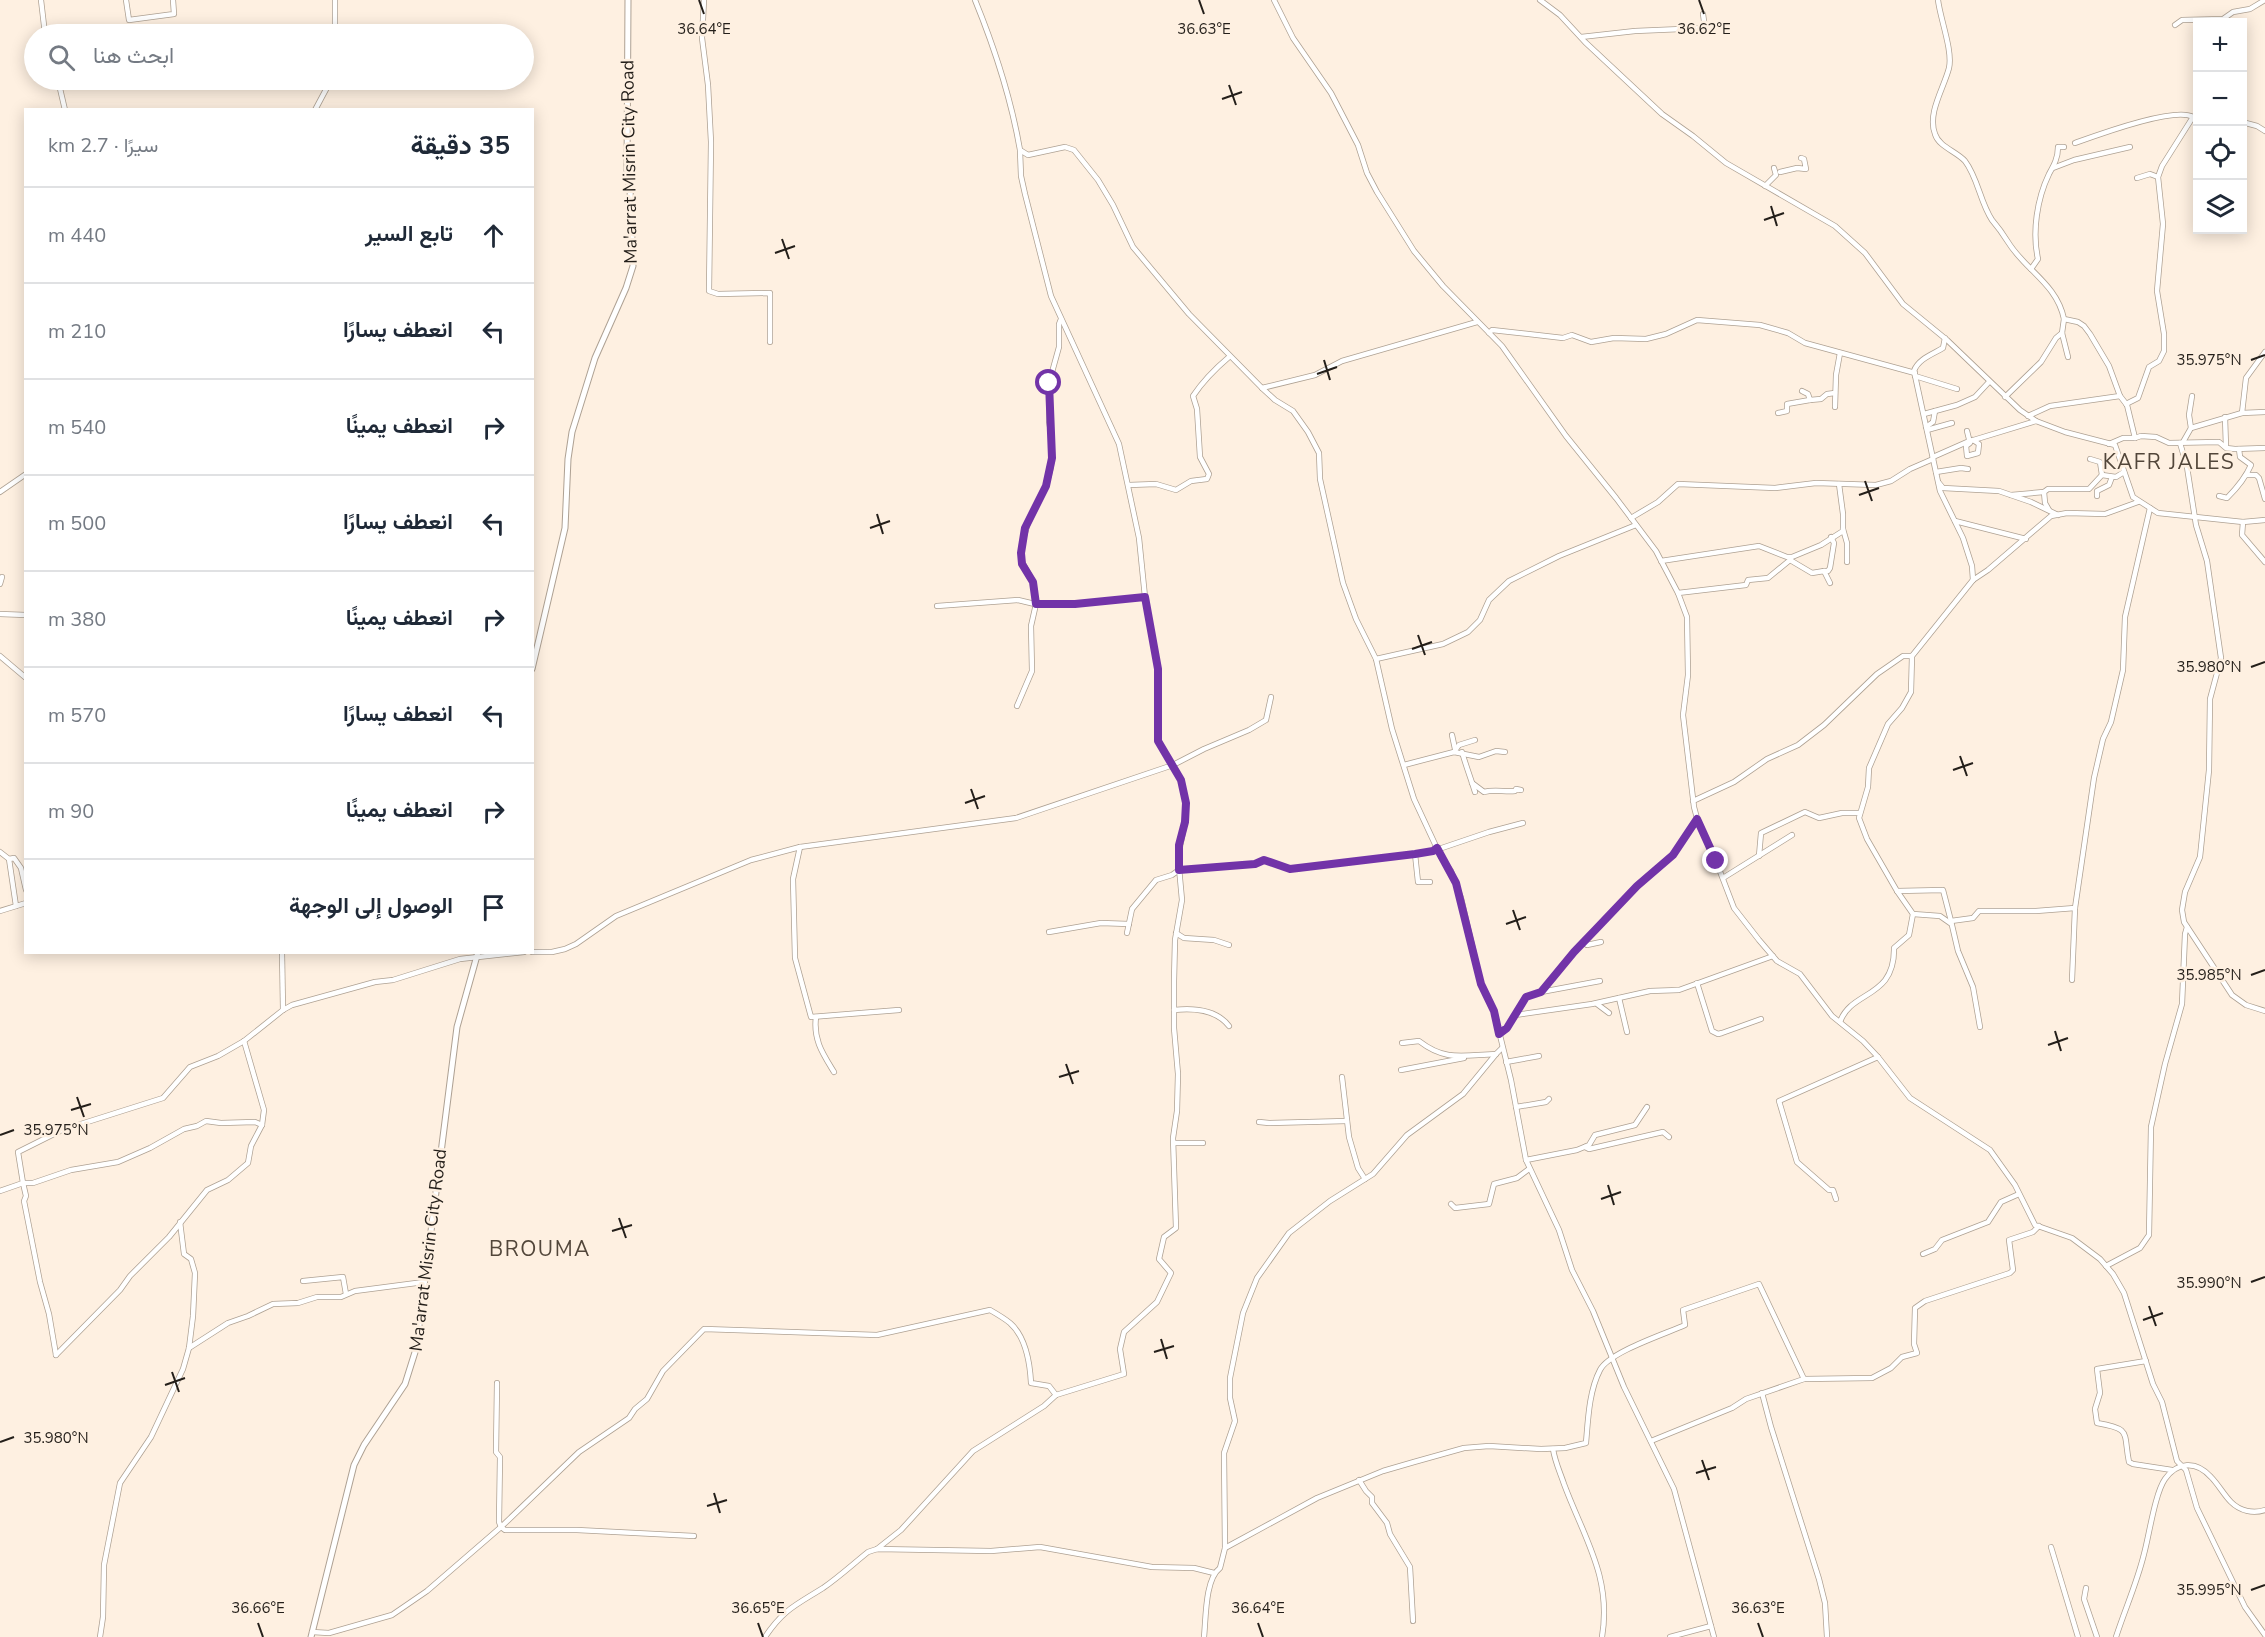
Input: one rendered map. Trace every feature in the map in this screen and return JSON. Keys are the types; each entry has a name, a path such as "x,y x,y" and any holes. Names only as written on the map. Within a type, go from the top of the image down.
{"main road":[{"name":"Ma'arrat Misrin City Road","path":"535,646 565,528 568,460 572,432 595,358 626,288 633,266 630,188 627,173 628,0"},
{"name":"Ma'arrat Misrin City Road","path":"311,1634 354,1465 364,1445 405,1384 412,1368 457,1027 477,954"}],"street":[{"path":"41,0 44,24"},
{"path":"126,0 129,20 174,14 173,0"},
{"path":"335,0 335,24"},
{"path":"704,0 702,38 708,85 711,142 709,291 718,294 770,293 770,342"},
{"path":"877,1549 901,1530 973,1451 1044,1406 1056,1395 1124,1374 1120,1349 1124,1332 1157,1302 1166,1287 1171,1273 1159,1259 1164,1237 1176,1228 1174,1143 1178,1074 1174,1010 1176,933 1182,900 1179,845 1185,822 1186,803 1181,780 1158,741 1158,669 1129,485 1115,432 1051,296 1021,176 1015,119 1001,68 975,0"},
{"path":"1274,0 1293,38 1331,93 1358,145 1367,173 1378,195 1414,251 1477,322 1502,346 1566,436 1636,525 1661,561 1678,593 1688,617 1688,675 1683,715 1693,801 1697,819 1734,908 1777,961 1800,974 1832,1016 1863,1041 1910,1098 1990,1150 2015,1185 2035,1224 2072,1238 2100,1259 2124,1293 2153,1384 2162,1402 2167,1430 2177,1461 2182,1465 2195,1467 2209,1474 2230,1501 2238,1507 2248,1512 2265,1510"},
{"path":"1540,0 1560,15 1662,114 1726,164 1835,226 1865,254 1903,304 1945,338 1989,382 2028,416 2065,432 2115,445 2133,497 2138,502 2158,513 2243,522 2265,520"},
{"path":"1938,0 1950,66 1937,99 1935,137 1940,143 1954,150 1968,166 1992,219 2018,256 2049,287 2061,308 2064,319 2062,333 2068,357"},
{"path":"2175,25 2182,20 2223,19 2233,12 2250,9 2265,0"},
{"path":"1581,37 1635,31 1705,28 1703,14"},
{"path":"60,90 65,108"},
{"path":"317,108 326,90"},
{"path":"2075,142 2165,116 2187,113 2193,115"},
{"path":"2126,404 2138,398 2149,367 2159,361 2164,351 2164,334 2157,291 2163,224 2158,177 2162,166 2193,119"},
{"path":"2247,123 2265,131"},
{"path":"1020,150 1028,155 1065,147 1074,150 1098,180 1133,247 1160,281 1229,357 1275,400 1293,411 1316,445 1320,479 1343,583 1356,619 1376,659 1392,729 1414,799 1459,891 1481,984 1494,1011 1529,1169 1559,1230 1572,1270 1593,1311 1612,1359 1674,1489 1714,1637"},
{"path":"2031,269 2038,259 2035,239 2039,202 2053,168 2058,147 2064,147"},
{"path":"2053,168 2074,160 2130,147"},
{"path":"1765,186 1780,170 1806,169 1804,159 1801,158"},
{"path":"2137,178 2150,174 2158,177"},
{"path":"2064,319 2084,326 2090,334 2114,375 2120,396 2126,404 2135,438"},
{"path":"1017,706 1032,671 1031,626 1036,604 1033,582 1022,564 1022,543 1028,523 1046,486 1051,467 1053,450 1049,421 1049,383 1059,347 1061,320"},
{"path":"1489,333 1492,330 1563,338 1572,335 1591,342 1614,338 1646,339 1666,334 1697,320 1760,325 1788,333 1805,343 1957,389"},
{"path":"1262,388 1315,375 1342,361 1477,322"},
{"path":"2005,397 2041,362 2056,338 2062,333"},
{"path":"1945,338 1943,348 1916,365 1915,375 1940,491 1963,538 1972,566 1973,580"},
{"path":"2242,413 2246,378 2265,352"},
{"path":"1835,407 1837,365 1840,353"},
{"path":"1129,485 1156,484 1176,490 1191,481 1204,480 1208,477 1208,471 1200,457 1197,409 1193,396 1214,369 1229,357"},
{"path":"1924,414 1975,397 1989,382"},
{"path":"1802,392 1808,394 1809,400"},
{"path":"1778,413 1787,411 1787,404 1821,399 1827,394 1835,393"},
{"path":"2028,416 2050,406 2120,396"},
{"path":"2192,396 2189,415 2192,428"},
{"path":"1927,428 1933,423 1935,411"},
{"path":"2181,442 2192,428 2242,413 2265,412"},
{"path":"2225,417 2226,448"},
{"path":"1631,518 1658,502 1678,484 1775,488 1816,483 1876,485 1891,481 1910,469 1971,440 2036,421"},
{"path":"1927,428 1953,423"},
{"path":"1967,431 1971,440 1979,444 1978,453 1966,456 1966,446 1971,440"},
{"path":"2109,444 2123,438 2148,436 2169,443 2219,442 2226,448 2265,448"},
{"path":"2181,442 2206,561 2221,658 2210,699 2209,770 2200,857 2185,892 2181,910 2187,927 2232,995 2246,1005 2265,1011"},
{"path":"1958,446 1966,446"},
{"path":"2219,496 2227,498 2242,483 2246,475 2250,465 2240,457 2239,449"},
{"path":"2090,459 2100,462 2102,475"},
{"path":"1936,472 1968,469"},
{"path":"2102,475 2112,477 2124,472"},
{"path":"0,492 24,475"},
{"path":"2010,495 2019,492 2044,492 2048,489 2089,489 2102,475"},
{"path":"2246,475 2256,475 2264,490 2265,499"},
{"path":"2097,496 2097,491 2111,487 2112,477"},
{"path":"1938,481 1943,488 1999,491 2026,500 2060,516"},
{"path":"1839,484 1843,529 1847,543 1847,562"},
{"path":"2044,492 2045,503 2049,510"},
{"path":"2026,500 2030,493"},
{"path":"1840,1022 1843,1014 1878,989 1893,968 1894,948 1909,935 1913,914 1897,891 1858,818 1868,788 1869,768 1888,724 1902,708 1911,692 1912,656 1973,580 2026,539 2051,516 2067,513 2105,514 2138,502"},
{"path":"2072,980 2075,908 2094,778 2103,739 2109,730 2122,670 2125,617 2150,508"},
{"path":"1955,521 2026,539"},
{"path":"2243,522 2242,535 2265,562"},
{"path":"1376,659 1443,644 1468,632 1480,620 1490,600 1509,581 1559,556 1636,525"},
{"path":"1678,593 1746,585 1748,580 1768,578 1790,559 1843,529"},
{"path":"1661,561 1760,546 1790,559 1812,573 1828,571 1834,543 1831,537"},
{"path":"1824,571 1830,583"},
{"path":"0,584 3,577"},
{"path":"937,606 1018,600 1036,604 1075,604 1145,597"},
{"path":"0,615 24,615"},
{"path":"0,656 24,676"},
{"path":"1693,801 1734,782 1767,759 1798,745 1824,725 1877,674 1904,656 1912,656"},
{"path":"534,952 565,949 616,916 751,860 800,847 883,838 1016,818 1173,765 1263,723 1268,714 1271,697"},
{"path":"1452,735 1454,750"},
{"path":"1404,765 1454,750 1475,740"},
{"path":"1454,750 1479,756 1496,751 1505,752"},
{"path":"1462,752 1475,792"},
{"path":"1472,783 1484,792 1492,789 1498,792 1514,791"},
{"path":"1759,856 1761,833 1805,812 1819,818 1842,813 1860,813"},
{"path":"1541,992 1583,942 1637,886 1673,855 1697,819"},
{"path":"1127,933 1132,909 1153,882 1179,870 1255,864 1264,860 1290,869 1415,854 1433,851 1523,823"},
{"path":"1723,878 1792,835"},
{"path":"800,847 793,879 795,958 811,1017 899,1010"},
{"path":"0,852 9,859 14,858 19,864 24,883"},
{"path":"1415,854 1418,882 1430,882"},
{"path":"9,859 16,906"},
{"path":"1897,891 1943,890 1958,951 1973,987 1980,1027"},
{"path":"0,911 24,904"},
{"path":"1913,914 1940,916 1950,922 1973,918 1979,911 2075,908"},
{"path":"1049,932 1101,923 1129,924"},
{"path":"1583,942 1587,945 1601,943 1598,927"},
{"path":"2106,1266 2140,1248 2149,1234 2151,1127 2165,1064 2182,1004 2187,927"},
{"path":"1176,933 1184,938 1214,940 1229,945"},
{"path":"282,954 283,1010"},
{"path":"244,1041 264,1110 262,1125 251,1146 248,1163 228,1180 207,1190 169,1237 56,1355 24,1201 26,1196 22,1183 24,1179 18,1152 62,1130 162,1098 190,1067 218,1056 244,1041 283,1010 303,1001 375,981 393,980 460,959 510,954"},
{"path":"1515,1015 1597,1003 1650,991 1679,990 1773,956"},
{"path":"1499,1034 1507,1028 1526,997 1600,981"},
{"path":"1697,983 1712,1031 1722,1033 1761,1019"},
{"path":"1618,998 1627,1032"},
{"path":"1597,1003 1609,1013"},
{"path":"1174,1010 1207,1011 1229,1026"},
{"path":"816,1017 815,1025 820,1052 834,1072"},
{"path":"1402,1043 1419,1041 1430,1050 1467,1058"},
{"path":"1204,1637 1210,1583 1214,1573 1220,1568 1225,1548 1224,1453 1235,1420 1230,1398 1230,1378 1243,1313 1257,1278 1289,1233 1330,1201 1373,1174 1407,1135 1463,1094 1502,1048"},
{"path":"1401,1070 1496,1054"},
{"path":"1506,1062 1539,1056"},
{"path":"1836,1199 1833,1190 1829,1190 1797,1162 1779,1101 1878,1057"},
{"path":"1342,1077 1349,1137 1358,1168 1365,1179"},
{"path":"1516,1107 1546,1102 1549,1099"},
{"path":"1585,1147 1595,1135 1635,1125 1647,1107"},
{"path":"0,1191 22,1183 33,1184 71,1170 118,1162 184,1129 206,1121 255,1122 262,1125"},
{"path":"1259,1122 1347,1121"},
{"path":"1526,1160 1585,1147 1589,1149 1663,1132 1669,1137"},
{"path":"1174,1143 1203,1143"},
{"path":"1451,1204 1455,1208 1490,1204 1494,1184 1517,1178 1529,1169"},
{"path":"1923,1254 1935,1249 1942,1240 1988,1222 2001,1202 2019,1194"},
{"path":"100,1637 104,1565 120,1483 151,1437 183,1369 189,1348 195,1273 191,1259 184,1254 180,1222"},
{"path":"1651,1441 1762,1394 1804,1379 1872,1377 1891,1368 1902,1357 1917,1353 1914,1344 1915,1308 1925,1301 2010,1273 2013,1270 2009,1240 2033,1232 2038,1226"},
{"path":"303,1281 343,1276 346,1294"},
{"path":"189,1348 228,1323 273,1304 298,1303 316,1297 341,1297 346,1294 424,1282"},
{"path":"1225,1548 1271,1525 1289,1512 1359,1480 1464,1448 1489,1446 1552,1449 1586,1443 1591,1403 1600,1369 1612,1359 1685,1325 1683,1310 1759,1284 1804,1379"},
{"path":"311,1634 329,1633 398,1612 444,1578 579,1452 629,1418 635,1409 647,1399 663,1371 704,1329 877,1335 990,1310 1009,1322 1019,1334 1030,1365 1032,1383 1049,1386 1056,1395"},
{"path":"2146,1361 2097,1369 2100,1393 2095,1408 2097,1423 2113,1425 2122,1430 2126,1436 2129,1462 2172,1470"},
{"path":"496,1383 496,1452 500,1457 499,1522 501,1527 505,1530 577,1530 694,1536"},
{"path":"1762,1394 1819,1579 1825,1604 1827,1637"},
{"path":"1552,1449 1557,1468 1599,1571 1605,1603 1602,1637"},
{"path":"2116,1637 2144,1556 2162,1484 2172,1470 2182,1465"},
{"path":"2182,1465 2198,1508 2246,1607 2265,1635"},
{"path":"1359,1480 1372,1497 1372,1503 1387,1523 1390,1534 1410,1567 1413,1621"},
{"path":"765,1637 776,1621 795,1604 824,1587 868,1552 877,1549 991,1551 1040,1547 1152,1567 1194,1568 1214,1573"},
{"path":"2051,1547 2078,1637"},
{"path":"2086,1588 2084,1599 2097,1637"},
{"path":"1670,1637 1711,1626"}],"district":[{"name":"KAFR JALES","path":"2169,462"},
{"name":"BROUMA","path":"540,1249"}],"route":[{"path":"1049,383 1052,458 1046,486 1025,528 1021,553 1022,564 1033,582 1036,604 1075,604 1145,597 1158,669 1158,741 1181,780 1186,803 1185,822 1179,845 1179,870 1255,864 1264,860 1290,869 1415,854 1433,851 1437,848 1456,883 1476,968 1485,995 1494,1011 1499,1034 1507,1028 1526,997 1541,992 1574,952 1637,886 1673,855 1697,819 1716,861"}]}
